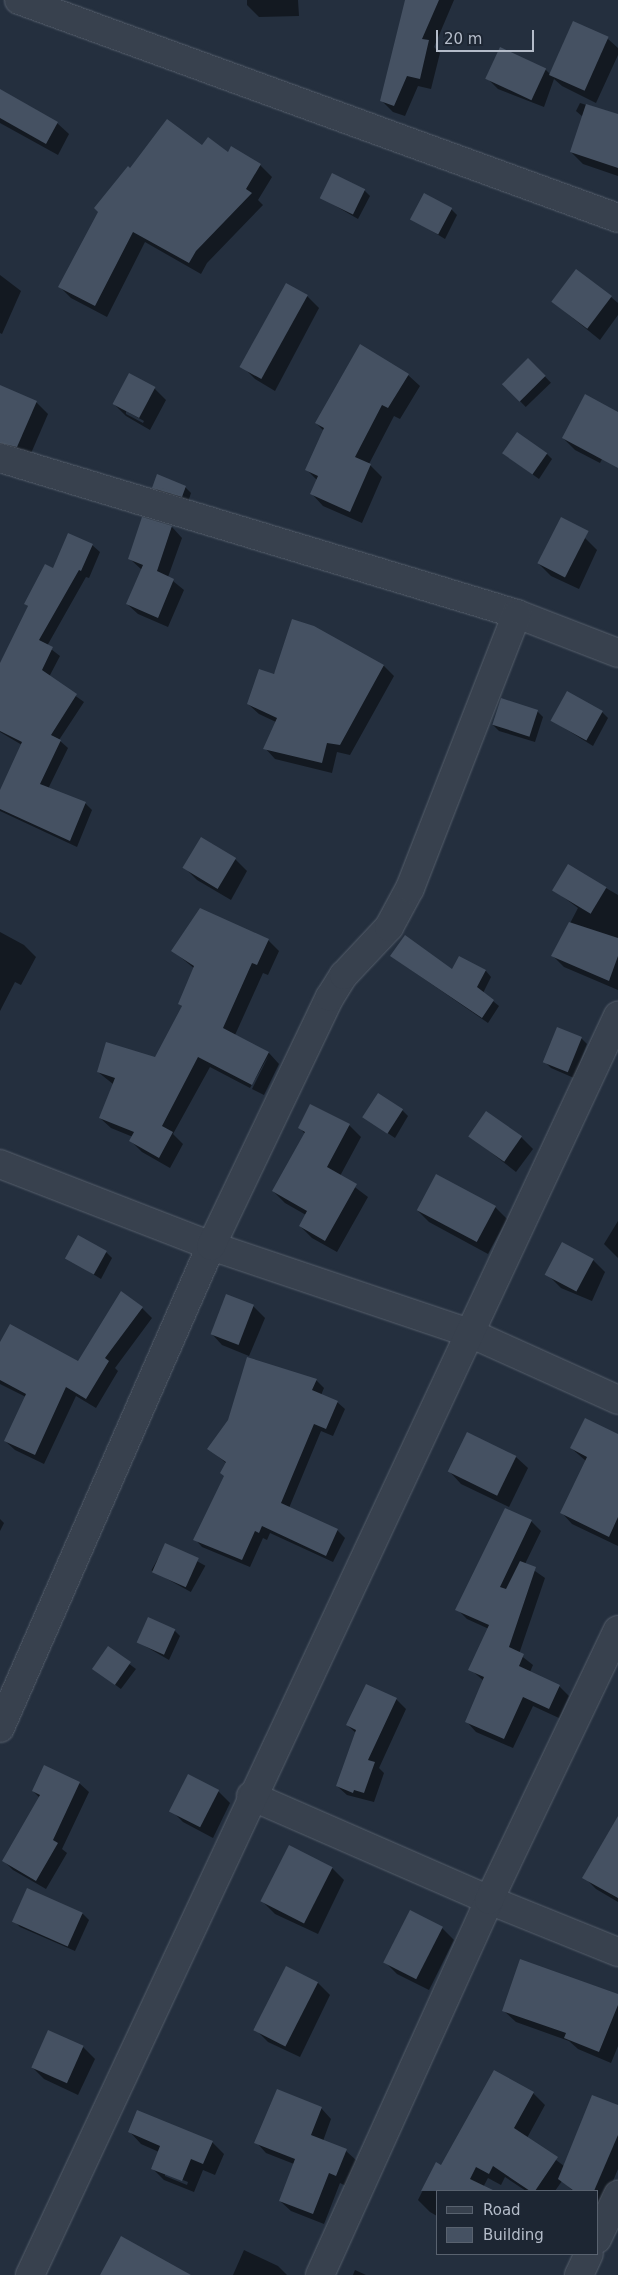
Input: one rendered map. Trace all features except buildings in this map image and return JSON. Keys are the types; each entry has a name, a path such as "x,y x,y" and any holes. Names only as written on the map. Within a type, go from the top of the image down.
{"street":[{"path":"29,2 618,218"},
{"path":"1,463 517,614 618,653"},
{"path":"0,1728 211,1246 330,997 344,975 389,927 410,888 517,614"},
{"path":"30,2275 251,1796 472,1334 618,1016"},
{"path":"0,1164 211,1246 472,1334 618,1400"},
{"path":"320,2275 489,1900 618,1630"},
{"path":"251,1796 489,1900 618,1952"},
{"path":"598,2236 618,2195"},
{"path":"579,2275 589,2255"}]}
